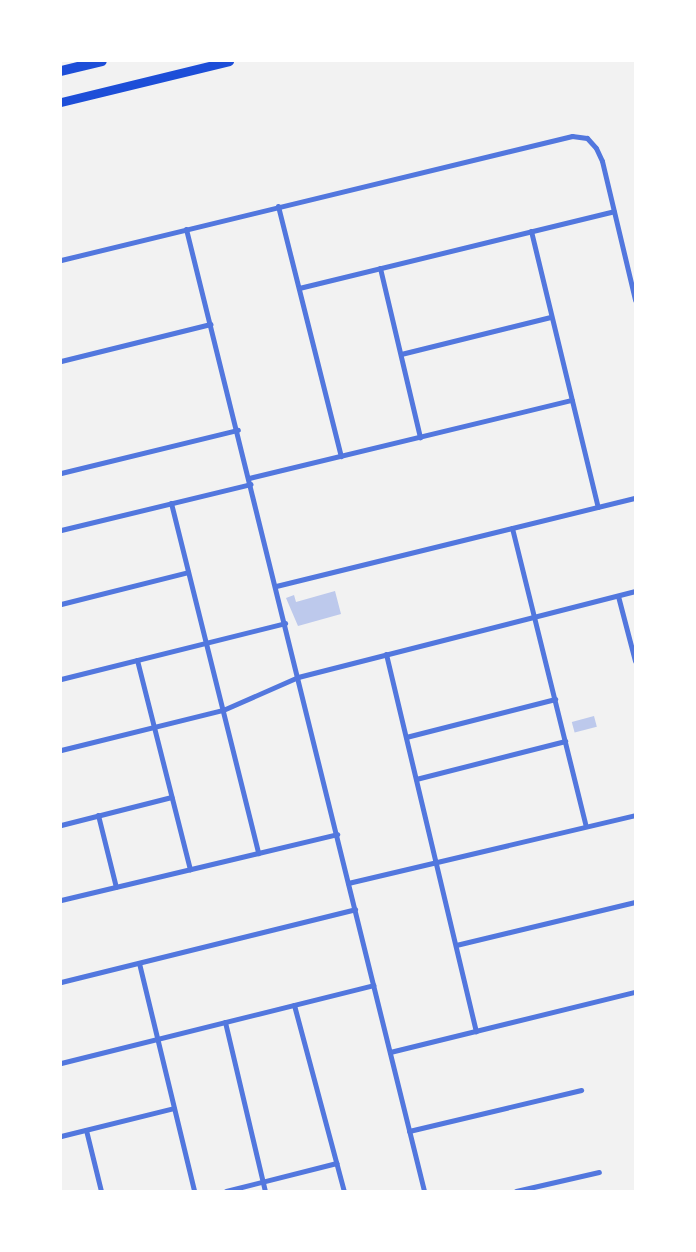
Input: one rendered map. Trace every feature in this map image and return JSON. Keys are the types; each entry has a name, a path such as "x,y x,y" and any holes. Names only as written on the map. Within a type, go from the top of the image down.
{"highway":[{"path":"61,71 102,61"}],"main road":[{"path":"61,102 229,61"}],"street":[{"path":"61,260 572,136 587,138 596,148 614,210 635,300"},
{"path":"278,206 341,456"},
{"path":"299,288 614,210"},
{"path":"186,229 238,430 424,1191"},
{"path":"530,231 598,507"},
{"path":"380,268 420,437"},
{"path":"401,354 551,317"},
{"path":"61,361 211,324"},
{"path":"249,478 572,400"},
{"path":"61,473 238,430"},
{"path":"61,530 251,484"},
{"path":"276,586 635,498"},
{"path":"171,503 258,853"},
{"path":"512,528 586,826"},
{"path":"61,604 188,572"},
{"path":"61,750 223,710 298,677 635,591"},
{"path":"618,596 635,661"},
{"path":"61,679 285,623"},
{"path":"386,654 476,1031"},
{"path":"137,660 190,869"},
{"path":"406,737 554,699"},
{"path":"416,779 565,741"},
{"path":"61,825 172,797"},
{"path":"98,815 116,887"},
{"path":"348,883 635,815"},
{"path":"61,900 337,834"},
{"path":"456,945 635,902"},
{"path":"61,982 355,910"},
{"path":"138,963 194,1191"},
{"path":"61,1062 373,985"},
{"path":"390,1052 635,992"},
{"path":"294,1005 344,1191"},
{"path":"225,1022 266,1191"},
{"path":"409,1131 581,1090"},
{"path":"61,1136 174,1108"},
{"path":"86,1130 101,1191"},
{"path":"226,1191 337,1163"},
{"path":"516,1191 599,1172"}],"building":[{"path":"335,591 341,614 298,626 286,598 294,595 296,602"},
{"path":"594,716 597,727 575,733 572,722"}]}
